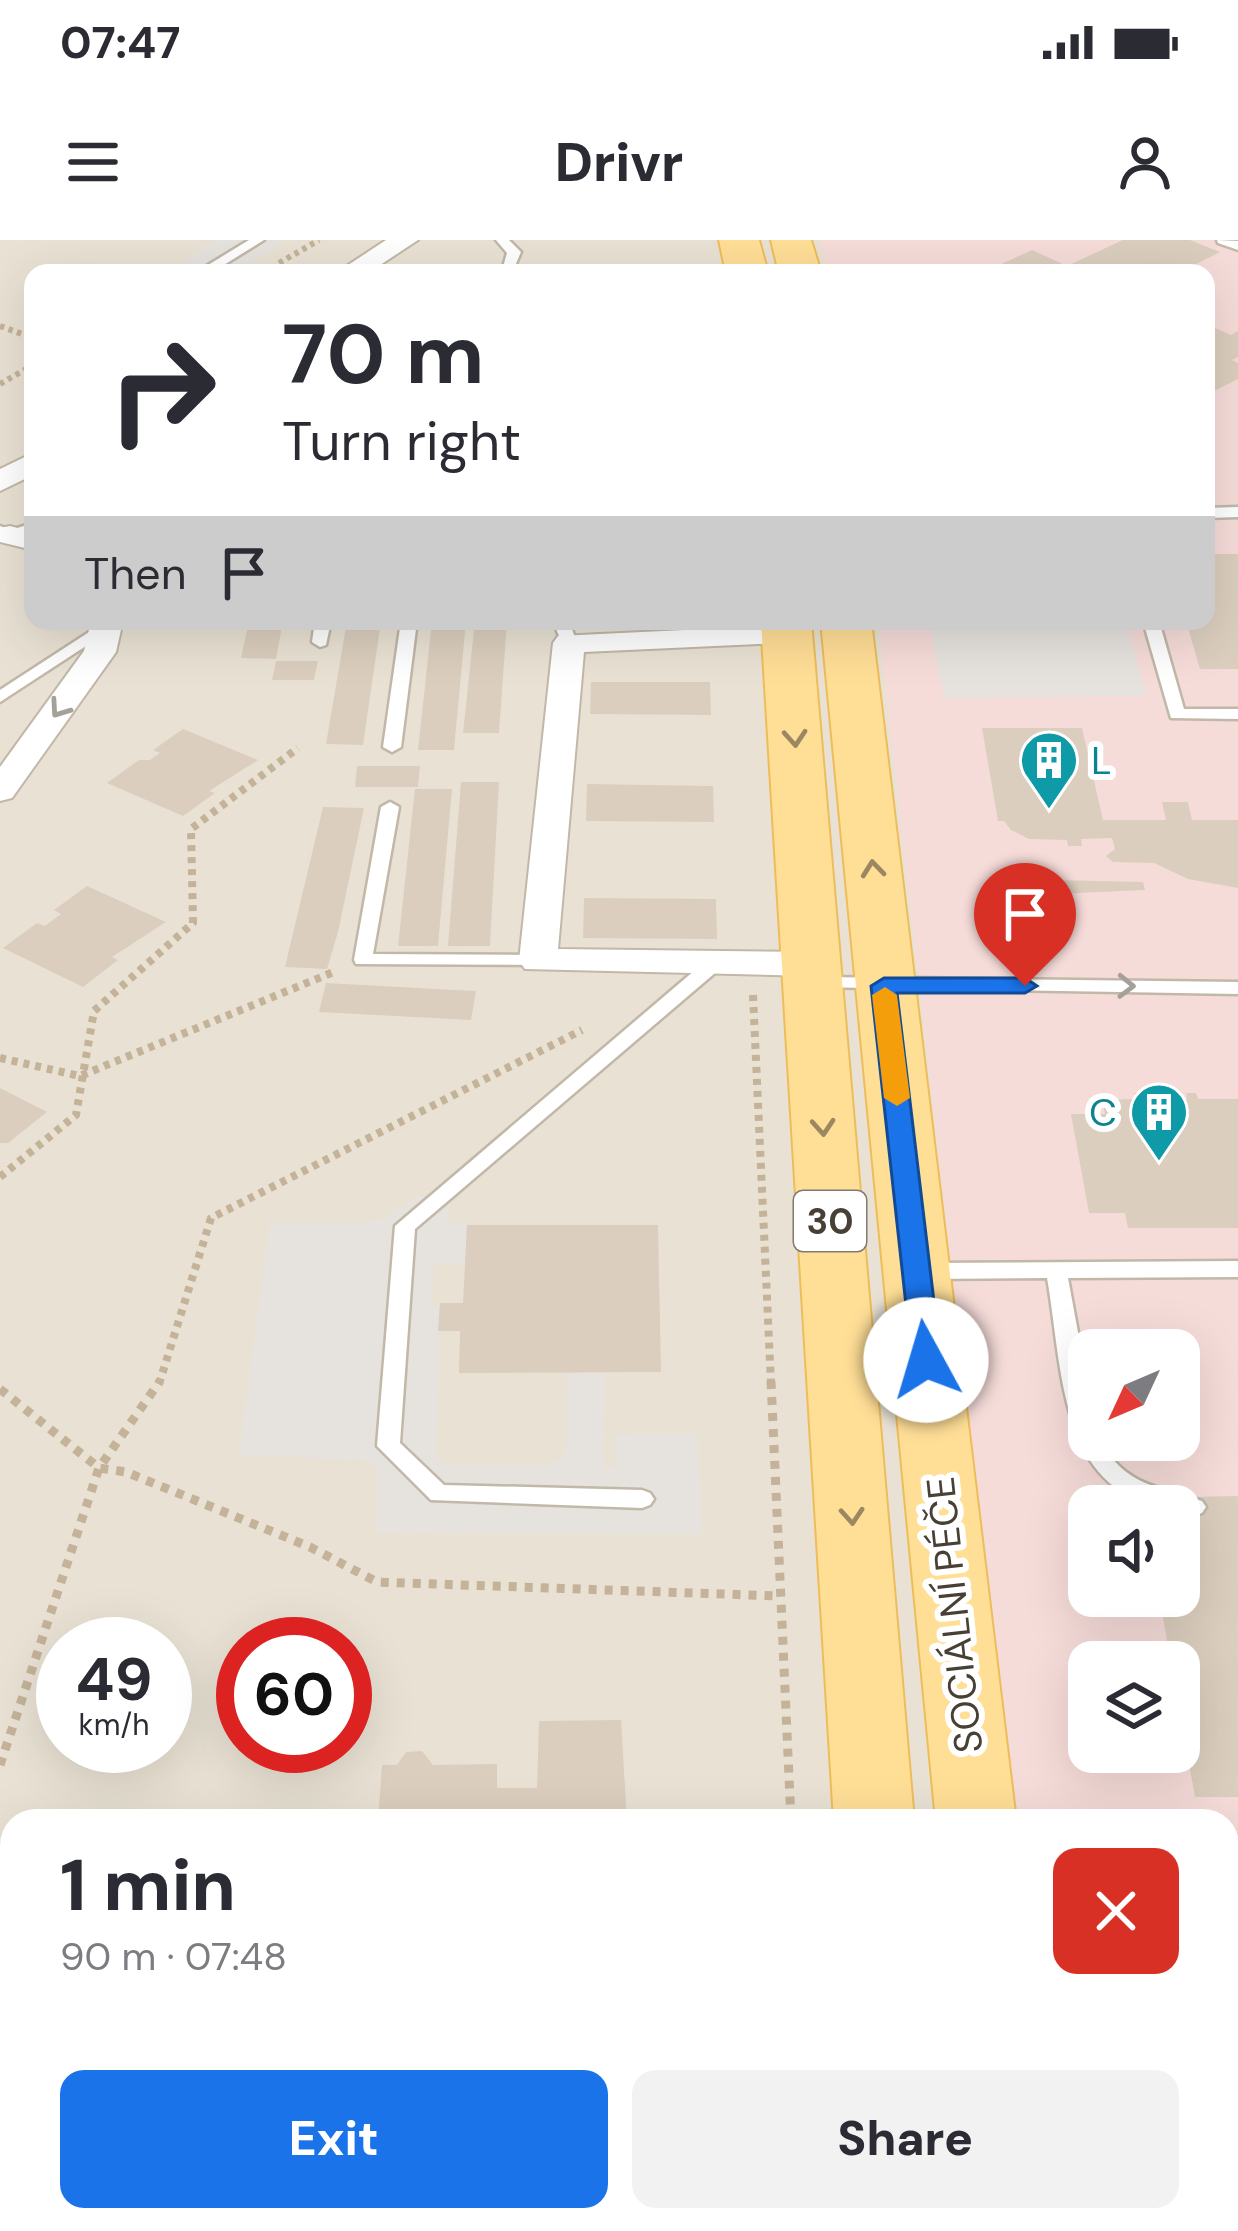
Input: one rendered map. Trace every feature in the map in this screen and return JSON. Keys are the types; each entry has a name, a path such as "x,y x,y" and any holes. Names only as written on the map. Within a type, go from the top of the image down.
{"main road":[{"name":"30","path":"807,630 773,969 873,1809"},
{"name":"SOCIÁLNÍ PÉČE","path":"808,630 884,986 975,1809"}],"street":[{"path":"365,264 405,240"},
{"path":"6,777 100,652 106,630"},
{"path":"646,630 565,632 538,961 773,969"}],"lane":[{"path":"217,264 258,240"},
{"path":"1223,240 1238,246"},
{"path":"0,697 98,630"},
{"path":"320,642 321,630"},
{"path":"392,747 408,630"},
{"path":"1154,630 1177,714 1238,714"},
{"path":"390,807 363,960 538,961"},
{"path":"642,1499 439,1494 388,1446 405,1226 773,969 884,986 1238,988"},
{"path":"917,1271 1238,1269"},
{"path":"1056,1271 1086,1442 1105,1468 1128,1485"}],"path":[{"path":"278,264 319,240"},
{"path":"0,1177 76,1115 94,1011 193,923 190,829 298,748"},
{"path":"0,1058 80,1076 363,960"},
{"path":"773,969 780,1596 790,1809"},
{"path":"0,1765 99,1468 157,1389 211,1218 587,1027"},
{"path":"0,1389 99,1468 126,1472 290,1538 377,1582 780,1596"}],"shaded area":[{"path":"0,240 1238,240 1238,1809 0,1809"},
{"path":"217,240 287,240 246,264 180,264"},
{"path":"821,240 1238,240 1238,1809 1013,1809 879,630 1215,630 1215,264 825,264"},
{"path":"931,630 1128,630 1147,696 944,698"},
{"path":"417,1197 452,1197 446,1223 467,1225 465,1263 434,1264 431,1305 440,1305 436,1456 448,1465 550,1465 562,1457 567,1444 568,1373 604,1373 603,1468 615,1468 615,1435 697,1434 702,1534 376,1533 376,1469 365,1460 239,1455 270,1223 361,1224 384,1219"}],"building":[{"path":"1123,240 1190,240 1220,252 1197,264 1071,264"},
{"path":"1032,250 1063,264 1002,264"},
{"path":"1215,328 1231,335 1238,331 1238,357 1232,360 1238,363 1238,379 1215,390"},
{"path":"1215,554 1238,554 1238,669 1200,669 1189,630 1215,630"},
{"path":"247,630 281,630 276,659 241,658"},
{"path":"345,630 380,630 363,745 326,744"},
{"path":"431,630 465,630 454,750 418,750"},
{"path":"474,630 506,630 499,733 463,733"},
{"path":"276,661 318,661 314,680 272,680"},
{"path":"591,682 710,682 711,715 590,714"},
{"name":"L","path":"982,728 1082,728 1103,820 1166,820 1162,802 1188,802 1192,820 1238,820 1238,888 1188,879 1154,863 1113,862 1106,856 1115,849 1112,838 1081,839 1082,846 1068,846 1067,840 1029,839 1011,830 998,821"},
{"path":"183,729 258,760 209,791 215,793 183,816 107,783 139,760 160,753 153,750"},
{"path":"357,766 420,766 418,787 355,787"},
{"path":"461,782 499,782 490,946 448,946"},
{"path":"587,784 713,786 714,822 586,821"},
{"path":"415,789 452,789 438,946 398,946"},
{"path":"323,807 364,808 338,932 327,969 285,967"},
{"path":"1052,880 1143,882 1145,890 1055,894"},
{"path":"87,886 166,922 112,957 118,960 83,987 3,948 37,923 45,926 61,914 54,910"},
{"path":"584,898 716,899 717,939 583,938"},
{"path":"326,983 476,991 471,1020 319,1012"},
{"path":"0,1088 47,1112 8,1143 0,1143"},
{"name":"C","path":"1134,1093 1144,1093 1146,1099 1162,1099 1160,1093 1170,1093 1172,1099 1187,1099 1186,1093 1196,1093 1198,1099 1238,1099 1238,1228 1128,1228 1125,1213 1089,1213 1071,1114 1105,1114 1102,1100 1136,1099"},
{"path":"467,1225 658,1225 661,1372 459,1373 460,1331 438,1331 440,1303 463,1303"},
{"path":"1238,1496 1238,1797 1195,1797 1191,1773 1200,1773 1200,1641 1167,1641 1163,1617 1200,1617 1200,1497"},
{"path":"621,1720 626,1809 379,1809 382,1765 397,1765 406,1752 422,1751 433,1765 497,1764 497,1788 537,1788 539,1721"}],"slow traffic":[{"path":"885,995 897,1098"}],"place":[{"name":"L","path":"1049,811"},
{"name":"C","path":"1159,1163"}],"route":[{"path":"926,1360 884,986 1025,986"}]}
